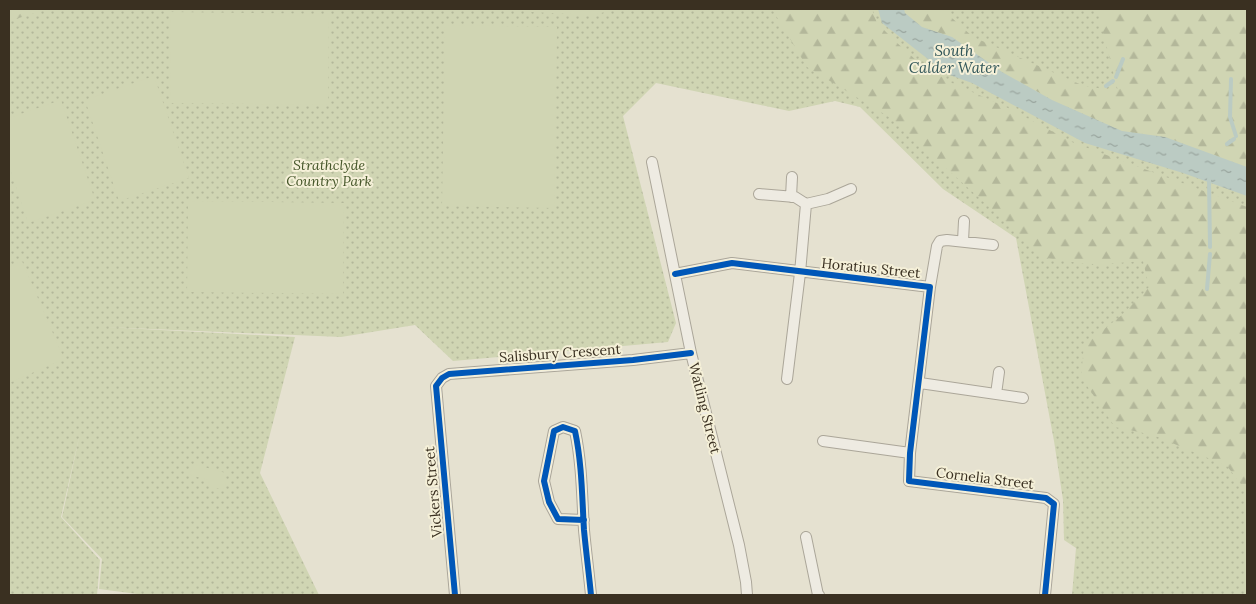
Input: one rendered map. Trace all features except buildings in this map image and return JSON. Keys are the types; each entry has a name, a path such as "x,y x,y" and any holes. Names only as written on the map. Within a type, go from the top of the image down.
{"street":[{"name":"Watling Street","path":"652,162 691,352 739,546 747,595"},
{"path":"791,197 792,177"},
{"path":"759,194 795,197 806,204 828,199 851,189"},
{"path":"786,380 800,273 806,204"},
{"path":"963,241 964,221"},
{"name":"Horatius Street","path":"909,481 910,453 920,383 930,287 937,246 940,241 946,240 993,245"},
{"name":"Horatius Street","path":"675,274 732,264 930,287"},
{"name":"Salisbury Crescent","path":"436,386 442,378 449,374 633,360 691,352"},
{"path":"996,394 999,372"},
{"path":"920,383 1023,398"},
{"name":"Vickers Street","path":"436,386 455,595"},
{"path":"584,520 558,519 549,502 544,481 554,432 563,427 576,431 580,456 584,520 592,595"},
{"path":"823,441 910,453"},
{"name":"Cornelia Street","path":"909,481 1046,498 1051,501 1054,504 1045,595"},
{"path":"806,536 818,594 820,595"}],"green space":[{"name":"Strathclyde Country Park","path":"9,9 1247,9 1247,595 1072,595 1076,548 1064,540 1063,500 1054,441 1016,238 943,189 860,107 835,101 789,111 656,83 623,116 676,323 668,342 453,361 415,325 341,337 104,327 295,337 260,473 319,595 145,595 99,589 102,559 62,517 80,433 61,517 100,560 97,595 9,595"},
{"path":"9,9 48,9 9,21"},
{"path":"519,9 620,9 591,15 531,12"},
{"path":"772,9 872,9 877,23 895,41 917,61 952,83 1006,107 1074,143 1247,207 1247,492 1227,466 1153,435 1115,427 1081,377 1084,345 1122,315 1149,287 1143,261 1092,265 1046,258 889,117 807,67"},
{"path":"904,9 942,9 973,37 1084,86 1118,91 1097,9 1247,9 1247,167 1165,137 1122,131 1052,100 1002,72 952,37 922,27 905,13"},
{"path":"171,12 329,14 328,105 170,103"},
{"path":"445,25 557,27 554,208 442,206"},
{"path":"154,76 189,178 119,201 85,100"},
{"path":"61,100 95,200 28,223 9,166 9,118"},
{"path":"188,201 344,203 343,294 187,292"},
{"path":"22,261 64,359 9,383 9,267"},
{"path":"193,464 226,473 225,488 209,489 208,480 190,475"}],"water":[{"name":"South Calder Water","path":"878,9 904,9 905,13 922,27 952,37 1002,72 1052,100 1122,131 1165,137 1247,167 1247,196 1183,173 1085,143 972,83 947,74 882,23"}],"waterway":[{"path":"1116,77 1123,59"},
{"path":"1231,79 1230,117 1236,136"},
{"path":"1106,86 1113,81"},
{"path":"1227,144 1234,139"},
{"path":"1209,179 1210,247"},
{"path":"1207,289 1210,254"}],"cycle path":[{"path":"675,274 732,263 930,287 910,453 909,481 1046,498 1054,504 1045,595"},
{"path":"455,595 436,386 442,378 449,374 633,360 691,353"},
{"path":"584,520 558,519 549,502 544,481 554,431 563,427 575,431 579,456 591,595"}]}
